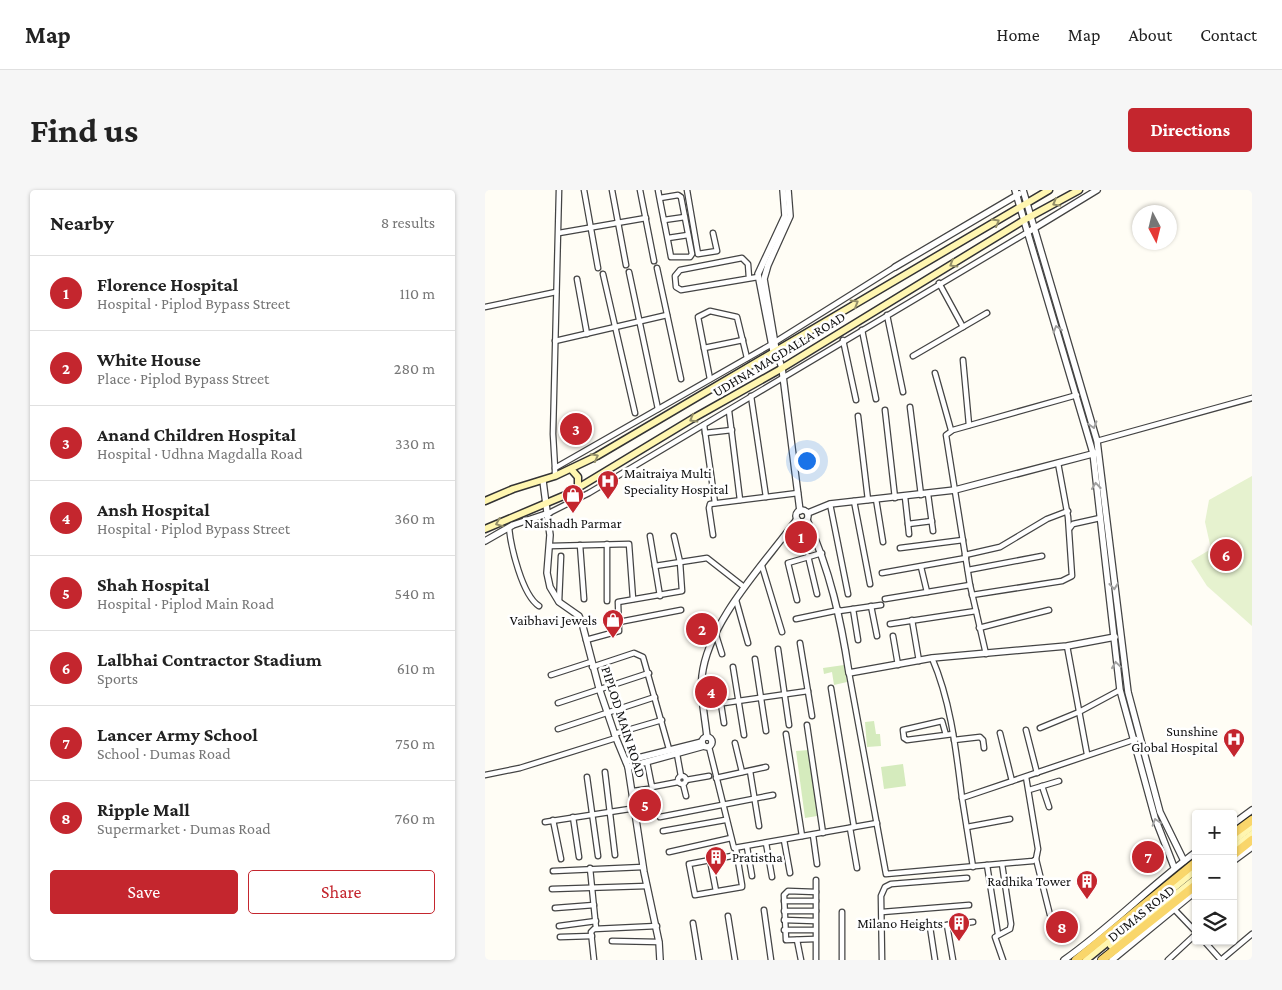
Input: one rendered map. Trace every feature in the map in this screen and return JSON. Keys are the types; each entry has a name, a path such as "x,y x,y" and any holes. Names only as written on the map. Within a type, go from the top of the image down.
{"main road":[{"name":"UDHNA MAGDALLA ROAD","path":"485,501 571,469 702,396 1049,190"},
{"name":"UDHNA MAGDALLA ROAD","path":"485,529 546,504 578,488 692,419 781,369 1024,220 1079,190"},
{"path":"571,469 577,477 578,488"},
{"path":"1237,831 1252,820"},
{"path":"1237,838 1252,827"},
{"path":"1237,845 1252,834"},
{"path":"1237,852 1252,840"},
{"name":"DUMAS ROAD","path":"1076,960 1192,865"},
{"path":"1086,960 1192,873"},
{"path":"1093,960 1192,881"},
{"name":"DUMAS ROAD","path":"1102,960 1192,888"}],"street":[{"path":"555,476 553,434 559,190"},
{"path":"584,190 598,268"},
{"path":"612,190 626,265"},
{"path":"640,190 654,261"},
{"path":"658,190 672,259 690,257 692,254 681,195 660,198"},
{"path":"687,190 698,254 717,251 713,233"},
{"path":"774,342 757,277 758,271 785,216 783,190"},
{"path":"737,855 689,865 695,895 742,886 737,855 736,849 732,846 716,778 705,745 707,737 702,676 716,635 736,600 797,519 797,514 800,511 781,369 775,351 764,279 768,265 791,214 789,190"},
{"path":"555,468 774,342 1015,192 1024,190 1036,227 1096,453 1128,692 1160,812 1183,861"},
{"path":"485,541 509,528 549,513 589,494 782,379 843,340 1097,190"},
{"path":"1015,192 1080,394 1097,440 1100,518 1120,690 1132,740 1155,818 1174,867"},
{"path":"664,220 685,217"},
{"path":"559,233 646,218"},
{"path":"667,238 688,235"},
{"path":"749,278 748,264 743,258 679,270 675,276 676,287 681,290 757,277"},
{"path":"657,268 681,379"},
{"path":"629,272 658,409"},
{"path":"603,274 635,413"},
{"path":"577,279 587,334"},
{"path":"939,283 963,327"},
{"path":"485,307 557,292"},
{"path":"710,379 698,317 710,311 737,317 747,358"},
{"path":"913,356 987,313"},
{"path":"555,341 667,315"},
{"path":"887,315 903,392"},
{"path":"862,330 876,399"},
{"path":"704,348 743,340"},
{"path":"843,340 855,400"},
{"path":"963,360 969,425"},
{"path":"935,374 951,430"},
{"path":"986,654 970,585 946,438 951,430 1080,394"},
{"path":"751,396 766,497"},
{"path":"1097,440 1252,398"},
{"path":"910,407 921,495"},
{"path":"729,410 740,500"},
{"path":"885,410 895,498"},
{"path":"859,416 868,500"},
{"path":"704,425 715,503"},
{"path":"705,433 732,430"},
{"path":"800,511 807,513 830,504 955,490 1096,453"},
{"path":"973,595 1069,579 1073,573 1068,511 1058,463"},
{"name":"PIPLOD MAIN ROAD","path":"543,481 549,513 548,579 559,602 579,616 599,688 615,736 627,764 636,808 643,867 657,926 660,960"},
{"path":"713,534 710,504 798,493"},
{"path":"928,494 933,531"},
{"path":"905,497 909,534"},
{"path":"876,499 883,542"},
{"path":"854,502 871,584"},
{"path":"830,504 848,594"},
{"path":"883,573 965,557 1003,545 1047,519 1068,511"},
{"path":"807,513 807,520 822,553 839,611 886,874 987,866 1036,859"},
{"path":"1069,529 1073,524 1100,518"},
{"path":"797,519 802,522 807,520"},
{"path":"908,524 932,521"},
{"path":"509,528 513,556 529,593 539,606"},
{"path":"650,536 660,596"},
{"path":"586,640 617,632 620,629 617,603 682,591 680,562 675,536"},
{"path":"900,548 963,540"},
{"path":"550,546 626,543 630,547 633,599"},
{"path":"607,544 607,601"},
{"path":"580,545 584,599"},
{"path":"797,600 788,563 822,553"},
{"path":"559,602 561,556"},
{"path":"808,556 817,594"},
{"path":"968,570 1042,556"},
{"path":"655,566 710,558 744,587"},
{"path":"762,566 782,632"},
{"path":"921,567 927,592"},
{"path":"885,599 970,585"},
{"path":"736,600 748,643"},
{"path":"796,619 881,605"},
{"path":"871,606 877,636"},
{"path":"853,609 859,640"},
{"path":"619,622 681,610"},
{"path":"979,628 1049,610"},
{"path":"890,624 976,611"},
{"path":"912,620 919,661"},
{"path":"716,635 722,654"},
{"path":"893,636 898,665"},
{"path":"849,674 932,658 1067,646 1120,637"},
{"path":"800,643 812,716"},
{"path":"1067,646 1087,754"},
{"path":"778,649 789,724"},
{"path":"551,675 638,654 645,659 669,749"},
{"path":"932,658 943,683 954,740 973,867"},
{"path":"755,659 766,731"},
{"path":"733,667 744,735"},
{"path":"558,703 649,673"},
{"path":"831,688 857,868"},
{"path":"703,706 808,690"},
{"path":"1041,728 1079,712 1120,690"},
{"path":"558,729 655,697"},
{"path":"721,704 724,723"},
{"path":"485,775 520,768 662,720"},
{"path":"946,735 942,721 903,730 905,740 946,735 953,734"},
{"path":"807,724 823,833"},
{"path":"1026,730 1037,773"},
{"path":"1000,733 1012,781"},
{"path":"786,734 802,836"},
{"path":"954,740 980,737 985,748"},
{"path":"963,798 1087,754 1139,738"},
{"path":"735,743 742,772"},
{"path":"627,764 669,749 705,745"},
{"path":"627,764 647,762 705,745"},
{"path":"677,754 686,796"},
{"path":"647,762 652,787 709,776"},
{"path":"716,778 766,767"},
{"path":"750,771 759,826"},
{"path":"605,772 615,855"},
{"path":"1026,776 1038,849 1036,859 1050,915"},
{"path":"587,778 590,815 597,856"},
{"path":"1029,790 1059,781"},
{"path":"1041,786 1049,807"},
{"path":"633,791 648,789"},
{"path":"660,817 773,795"},
{"path":"545,822 636,808"},
{"path":"1237,821 1252,810"},
{"path":"573,817 579,857"},
{"path":"967,827 1010,819"},
{"path":"553,820 561,859"},
{"path":"663,831 725,820"},
{"path":"736,849 877,823"},
{"path":"813,835 817,864"},
{"path":"669,852 731,838"},
{"path":"784,840 790,873"},
{"path":"766,843 772,877"},
{"path":"747,847 752,876"},
{"path":"1237,858 1252,847"},
{"path":"1064,960 1105,929 1146,890 1192,855"},
{"path":"710,860 716,891"},
{"path":"1002,864 1011,927 998,934 995,940 1003,960"},
{"path":"987,866 998,934"},
{"path":"553,871 643,867"},
{"path":"590,868 596,928"},
{"path":"882,960 881,896 887,885 967,878"},
{"path":"816,880 816,960"},
{"path":"552,889 592,886 647,886"},
{"path":"815,939 786,940 784,900 785,892 787,891 816,892"},
{"path":"1112,960 1192,894"},
{"path":"784,900 816,901"},
{"path":"555,908 594,905"},
{"path":"882,912 969,905"},
{"path":"1174,909 1192,929"},
{"path":"764,910 771,960"},
{"path":"784,911 815,911"},
{"path":"842,912 842,960"},
{"path":"728,916 735,960"},
{"path":"784,920 815,921"},
{"path":"559,926 596,921"},
{"path":"935,960 930,927 973,922"},
{"path":"693,923 699,960"},
{"path":"947,925 953,960"},
{"path":"593,960 592,930 596,928 657,926"},
{"path":"784,930 815,930"},
{"path":"1208,945 1221,960 1252,934"},
{"path":"560,937 592,936"},
{"path":"1168,960 1192,937"},
{"path":"797,940 801,960"},
{"path":"612,942 659,942"}],"green space":[{"path":"1252,476 1252,626 1207,586 1191,561 1211,549 1205,522 1209,500"},
{"path":"844,665 847,682 834,685 832,672 824,674 823,668"},
{"path":"874,721 876,734 880,734 881,746 867,747 865,722"},
{"path":"809,750 817,816 805,818 796,751"},
{"path":"903,764 906,786 884,789 881,767"}],"place":[{"name":"Anand Children Hospital","path":"576,429"},
{"name":"Maitraiya Multi Speciality Hospital","path":"608,500"},
{"name":"Naishadh Parmar","path":"573,514"},
{"name":"Florence Hospital","path":"801,537"},
{"name":"Lalbhai Contractor Stadium","path":"1226,555"},
{"name":"White House","path":"702,629"},
{"name":"Vaibhavi Jewels","path":"613,639"},
{"name":"Ansh Hospital","path":"711,692"},
{"name":"Sunshine Global Hospital","path":"1234,758"},
{"name":"Shah Hospital","path":"645,805"},
{"name":"Lancer Army School","path":"1148,857"},
{"name":"Pratistha","path":"716,876"},
{"name":"Radhika Tower","path":"1087,900"},
{"name":"Ripple Mall","path":"1062,927"},
{"name":"Milano Heights","path":"959,942"}]}
